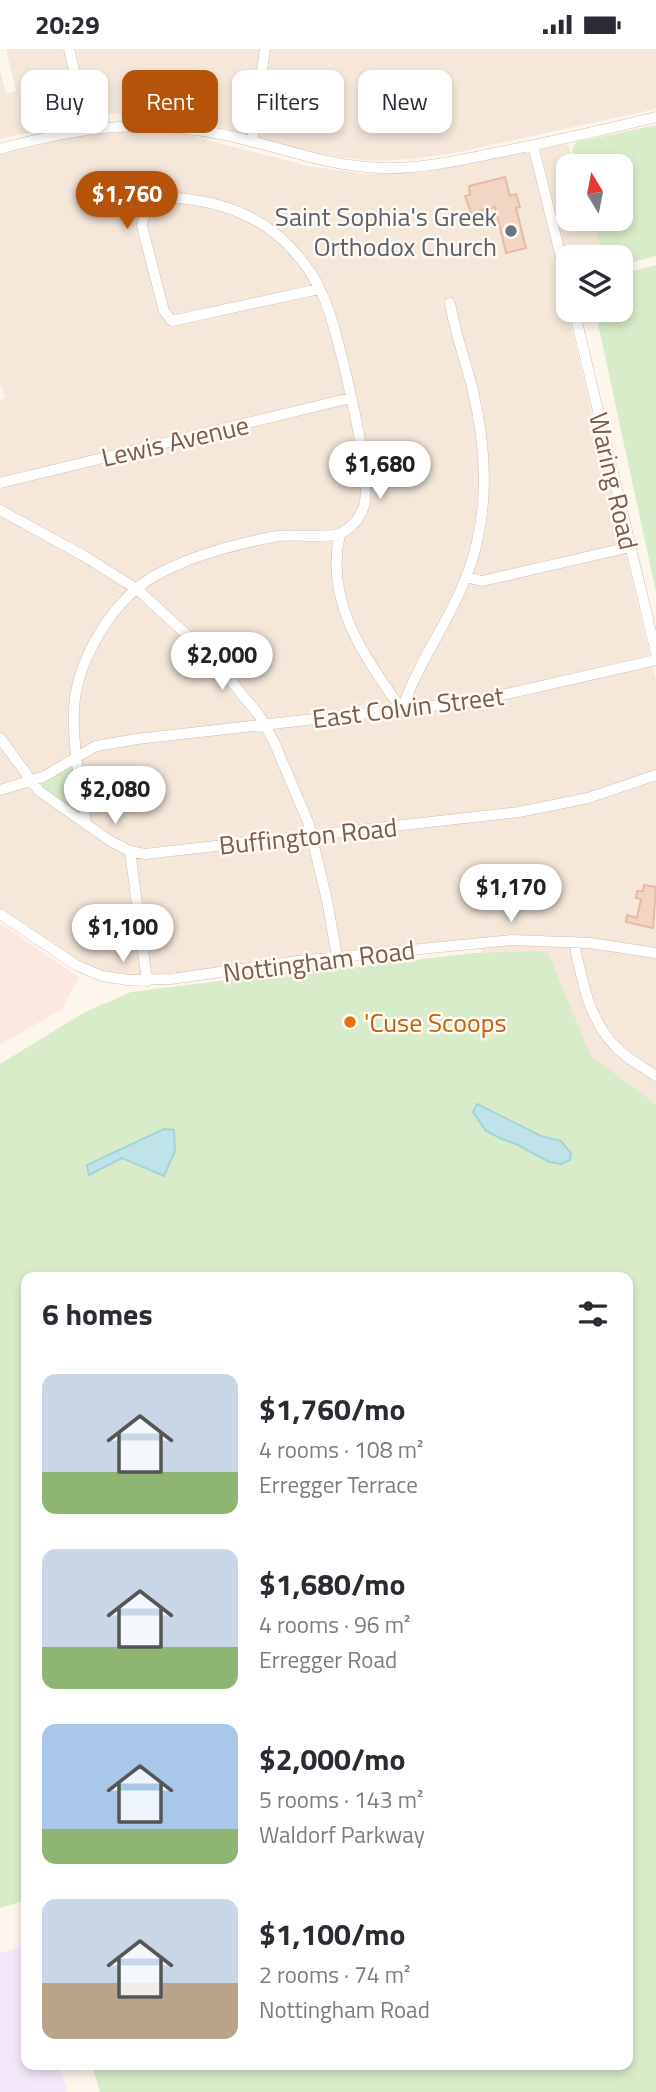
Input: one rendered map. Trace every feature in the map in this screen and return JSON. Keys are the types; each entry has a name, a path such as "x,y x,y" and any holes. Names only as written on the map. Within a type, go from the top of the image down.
{"street":[{"path":"69,49 74,70"},
{"path":"252,142 265,49"},
{"path":"108,127 144,125 183,128 252,142 316,161 387,168 454,161 656,117"},
{"path":"0,149 62,133"},
{"path":"533,145 558,245"},
{"path":"86,823 74,706 79,680 90,651 105,626 138,590 158,574 210,553 273,537 340,534 354,524 363,507 366,489 365,466 334,328 319,289 290,247 247,215 201,201 174,198 150,204 143,213 142,226 164,311 172,321 319,289"},
{"path":"402,710 413,681 444,626 467,577 482,517 485,470 473,391 450,303"},
{"name":"Waring Road","path":"577,322 656,653"},
{"name":"Lewis Avenue","path":"0,483 350,398"},
{"path":"0,510 84,556 138,590 211,657 234,682 265,724 312,836 337,957"},
{"path":"340,534 336,562 345,616 364,656 402,710"},
{"path":"467,577 482,581 630,547"},
{"name":"East Colvin Street","path":"0,790 30,782 96,746 137,739 402,710 516,692 656,660"},
{"path":"0,738 39,791 130,852 147,981"},
{"name":"Buffington Road","path":"130,852 145,854 558,806 656,775"},
{"name":"Nottingham Road","path":"0,914 76,965 102,975 147,981 337,957 512,940 574,942 656,953"},
{"path":"574,942 579,970 596,1019 605,1035 620,1051 656,1076"}],"shaded area":[{"path":"6,49 656,49 656,109 455,153 412,159 375,161 339,157 241,133 344,133 344,70 232,70 232,130 218,126 218,70 122,70 122,114 108,114 108,70 21,70 21,133 26,133 0,139 0,70 6,94 16,91"},
{"path":"108,130 122,131 122,133 180,133 308,166 365,174 425,172 568,144 572,154 556,154 556,231 595,231 601,245 556,245 556,322 570,322 656,680 656,1104 591,1056 492,1000 480,943 171,979 102,976 0,914 0,400 5,398 0,384 0,155 70,137 108,133"},
{"path":"0,923 79,977 62,1009 0,1045"},
{"path":"21,1947 21,2070 60,2070 67,2092 0,2092 0,1953"}],"green space":[{"path":"656,125 656,256 633,262 633,245 601,245 595,231 634,231 634,154 573,154 572,149 576,142"},
{"path":"656,265 656,592 598,322 633,322 633,271"},
{"path":"67,767 74,769 78,807 74,810 41,787 44,781"},
{"path":"547,951 591,1056 656,1104 656,2092 100,2092 93,2070 633,2070 633,1272 21,1272 21,1902 0,1908 0,1064 85,1012 131,992 322,968 345,968 474,953"}],"water":[{"path":"477,1104 541,1136 561,1141 571,1153 570,1160 561,1164 549,1162 486,1131 473,1112"},
{"path":"164,1129 174,1130 175,1151 164,1176 122,1158 89,1175 87,1165"}],"building":[{"name":"Saint Sophia's Greek Orthodox Church","path":"505,177 510,196 516,194 520,207 516,208 526,248 506,253 495,207 471,213 465,196 470,195 469,186"},
{"path":"644,885 656,887 653,928 626,922 627,915 637,918 641,899 636,898 637,891 643,891"}],"place":[{"name":"Saint Sophia's Greek Orthodox Church","path":"511,231"},
{"name":"'Cuse Scoops","path":"350,1022"}]}
